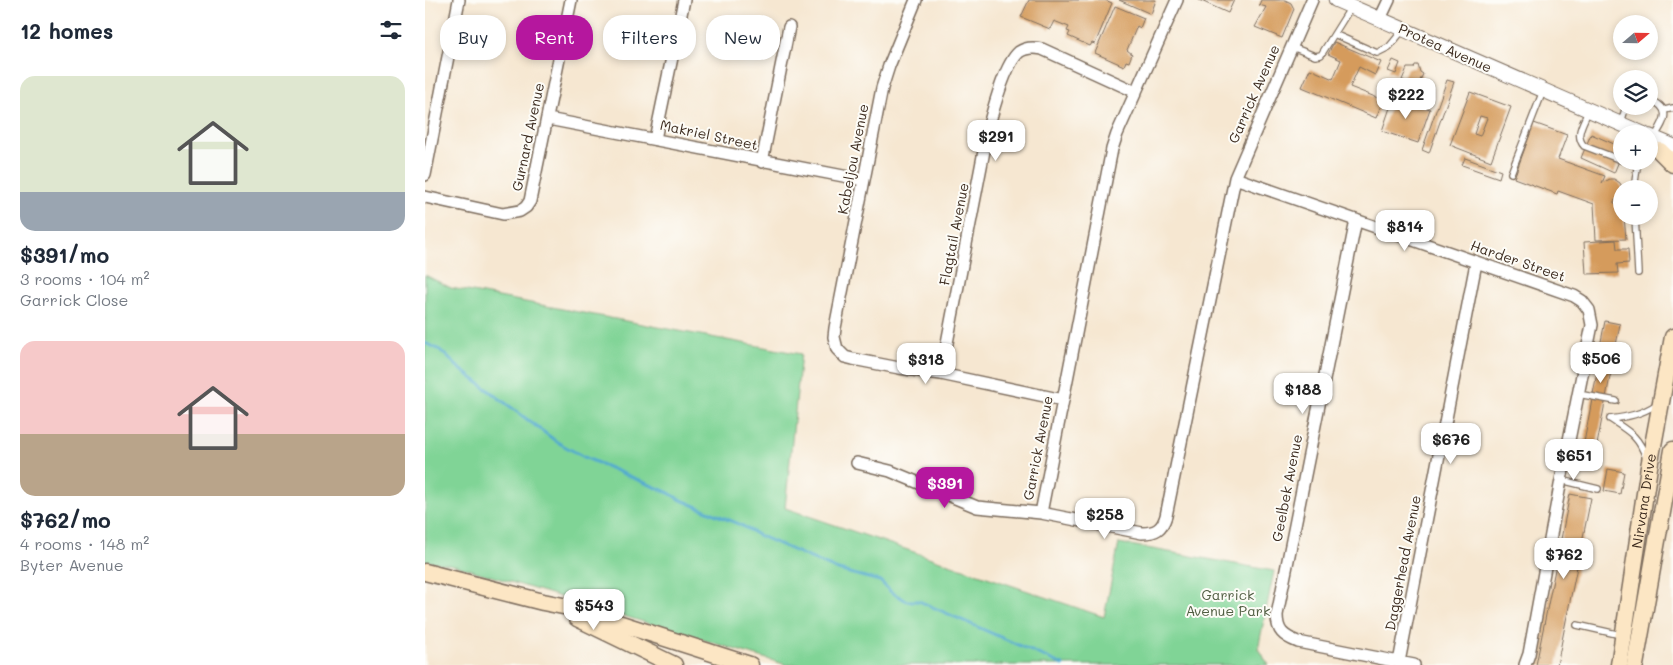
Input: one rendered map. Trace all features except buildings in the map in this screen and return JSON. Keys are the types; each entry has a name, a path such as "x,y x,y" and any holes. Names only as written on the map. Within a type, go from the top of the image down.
{"main road":[{"path":"1658,145 1673,164"},
{"name":"Nirvana Drive","path":"1619,665 1649,467 1673,337"},
{"name":"Nirvana Drive","path":"1635,665 1673,450"},
{"path":"425,572 568,607 750,665"},
{"path":"543,602 674,665"}],"street":[{"path":"425,175 459,0"},
{"name":"Gurnard Avenue","path":"425,196 503,214 526,207 534,187 571,0"},
{"path":"655,139 684,0"},
{"name":"Kabeljou Avenue","path":"916,0 885,76 835,328 835,343 837,349 845,357 941,374"},
{"name":"Garrick Avenue","path":"1177,0 1112,149 1041,513 1142,533 1155,532 1163,525 1167,516 1235,178 1312,0"},
{"name":"Protea Avenue","path":"1336,0 1549,93 1617,125"},
{"path":"1380,20 1389,0"},
{"path":"761,162 789,27"},
{"name":"Flagtail Avenue","path":"941,374 989,125 998,96 1015,56 1029,48 1042,49 1136,92"},
{"name":"Protea Avenue","path":"1549,93 1587,114 1615,125"},
{"name":"Makriel Street","path":"548,119 655,139 761,162 864,180"},
{"name":"Harder Street","path":"1235,178 1574,296 1582,301 1589,310 1592,325 1578,394"},
{"name":"Geelbek Avenue","path":"1355,220 1277,615 1280,631 1289,639 1399,662"},
{"name":"Daggerhead Avenue","path":"1399,662 1476,263"},
{"path":"941,374 1063,400"},
{"path":"1527,660 1578,394"},
{"path":"857,463 890,471 977,507 1041,513"},
{"path":"1399,662 1414,665"}],"lane":[{"path":"1291,47 1315,56 1321,55 1351,7"},
{"path":"1334,34 1377,52 1389,47 1403,30"},
{"path":"1511,173 1549,93"},
{"path":"1658,103 1665,110 1666,118 1658,141"},
{"path":"1665,110 1673,108"},
{"path":"1587,114 1580,129 1582,143 1584,146 1613,157"},
{"path":"1635,225 1638,273"},
{"path":"1578,394 1616,401"},
{"path":"1649,467 1641,444 1629,431 1610,419 1629,417 1645,412 1660,403"},
{"path":"1561,480 1598,489"},
{"path":"1577,625 1623,636"}],"green space":[{"name":"Garrick Avenue Park","path":"425,275 451,288 801,354 785,508 1104,617 1119,543 1274,571 1258,649 1269,665 787,665 454,565 425,561"}],"waterway":[{"path":"425,343 440,350 459,368 557,442 584,457 741,525 758,535 838,570 880,581 891,592 907,601 919,601 1063,665"}]}
